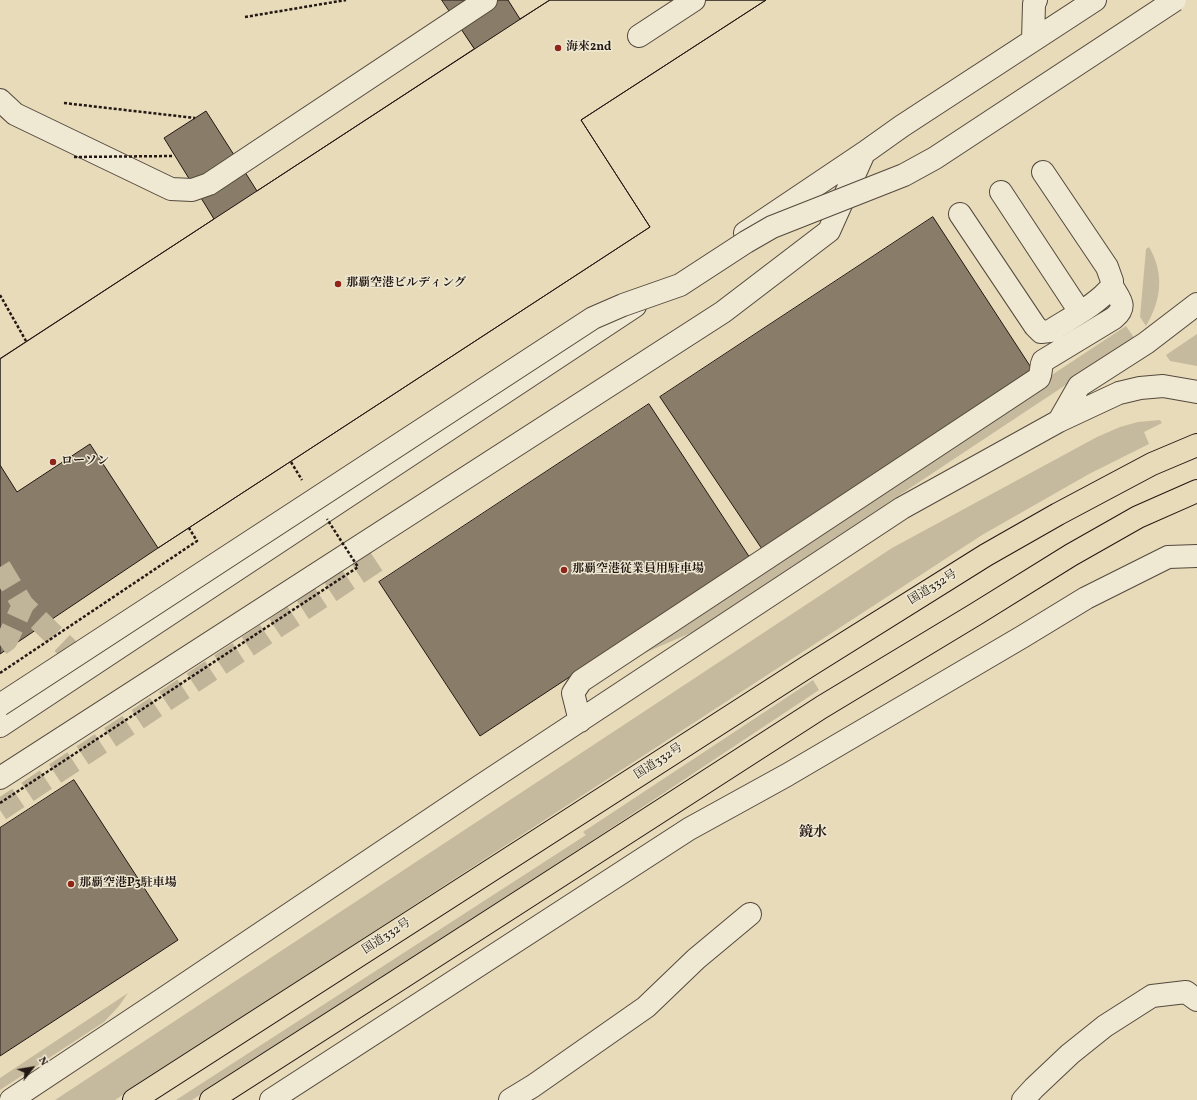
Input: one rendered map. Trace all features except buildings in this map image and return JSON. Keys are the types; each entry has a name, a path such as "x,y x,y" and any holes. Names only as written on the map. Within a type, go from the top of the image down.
{"highway":[{"name":"国道332号","path":"134,1100 793,676 986,555 1058,514 1152,464 1197,445"},
{"path":"211,1100 822,707 1071,555 1138,517 1197,490"}],"street":[{"path":"0,100 15,114 171,189 192,190 210,184 486,0"},
{"path":"639,36 694,0"},
{"path":"1033,40 1034,4 1036,0"},
{"path":"0,726 659,290 902,126 1095,0"},
{"path":"0,704 593,318 623,305 680,285 772,227 904,175 935,158 1175,0"},
{"path":"0,778 723,312 829,231 864,153"},
{"path":"580,721 573,693 581,681 1039,378 1042,373 1042,361 1114,318 1121,312 1122,303 1112,286 1112,281 1107,267 1043,172"},
{"path":"1001,192 1080,312"},
{"path":"960,214 1035,326 1041,332 1050,331 1080,312 1095,302 1112,286"},
{"path":"1059,421 1079,386 1146,343 1197,304"},
{"path":"11,1100 902,508 1059,421 1119,394 1140,388 1162,386 1197,392"},
{"path":"271,1100 689,829 787,775 1086,598 1168,557 1197,556"},
{"path":"510,1100 533,1086 646,1007 696,959 750,914"},
{"path":"1023,1100 1070,1054 1105,1026 1152,996 1186,992 1197,1000"}],"path":[{"path":"245,17 346,0"},
{"path":"64,103 195,118"},
{"path":"74,157 174,156"},
{"path":"0,295 26,341"},
{"path":"291,462 303,482"},
{"path":"0,803 358,567 324,515"},
{"path":"0,673 197,541 189,528"}],"shaded area":[{"path":"1149,247 1157,267 1159,287 1155,307 1146,326 1140,317 1146,249"},
{"path":"1126,326 1135,339 693,632 642,654 573,691"},
{"path":"1197,334 1197,366 1170,361 1166,355"},
{"path":"1160,420 1162,423 1144,432 1149,444 1089,474 982,535 115,1100 55,1100 892,548 1097,437 1120,427 1138,422"},
{"path":"813,680 819,690 590,842 192,1100 176,1100 586,835 583,832"},
{"path":"128,993 119,1006 104,1022 0,1090 0,1078"}],"tunnel":[{"path":"0,810 383,557"},
{"path":"0,567 23,605 88,668"},
{"path":"0,645 7,640 23,605"}],"place":[{"name":"海來2nd","path":"558,48"},
{"name":"那覇空港ビルディング","path":"338,284"},
{"name":"ローソン","path":"53,462"},
{"name":"那覇空港従業員用駐車場","path":"564,570"},
{"name":"那覇空港P3駐車場","path":"71,884"}],"district":[{"name":"鏡水","path":"813,833"}]}
